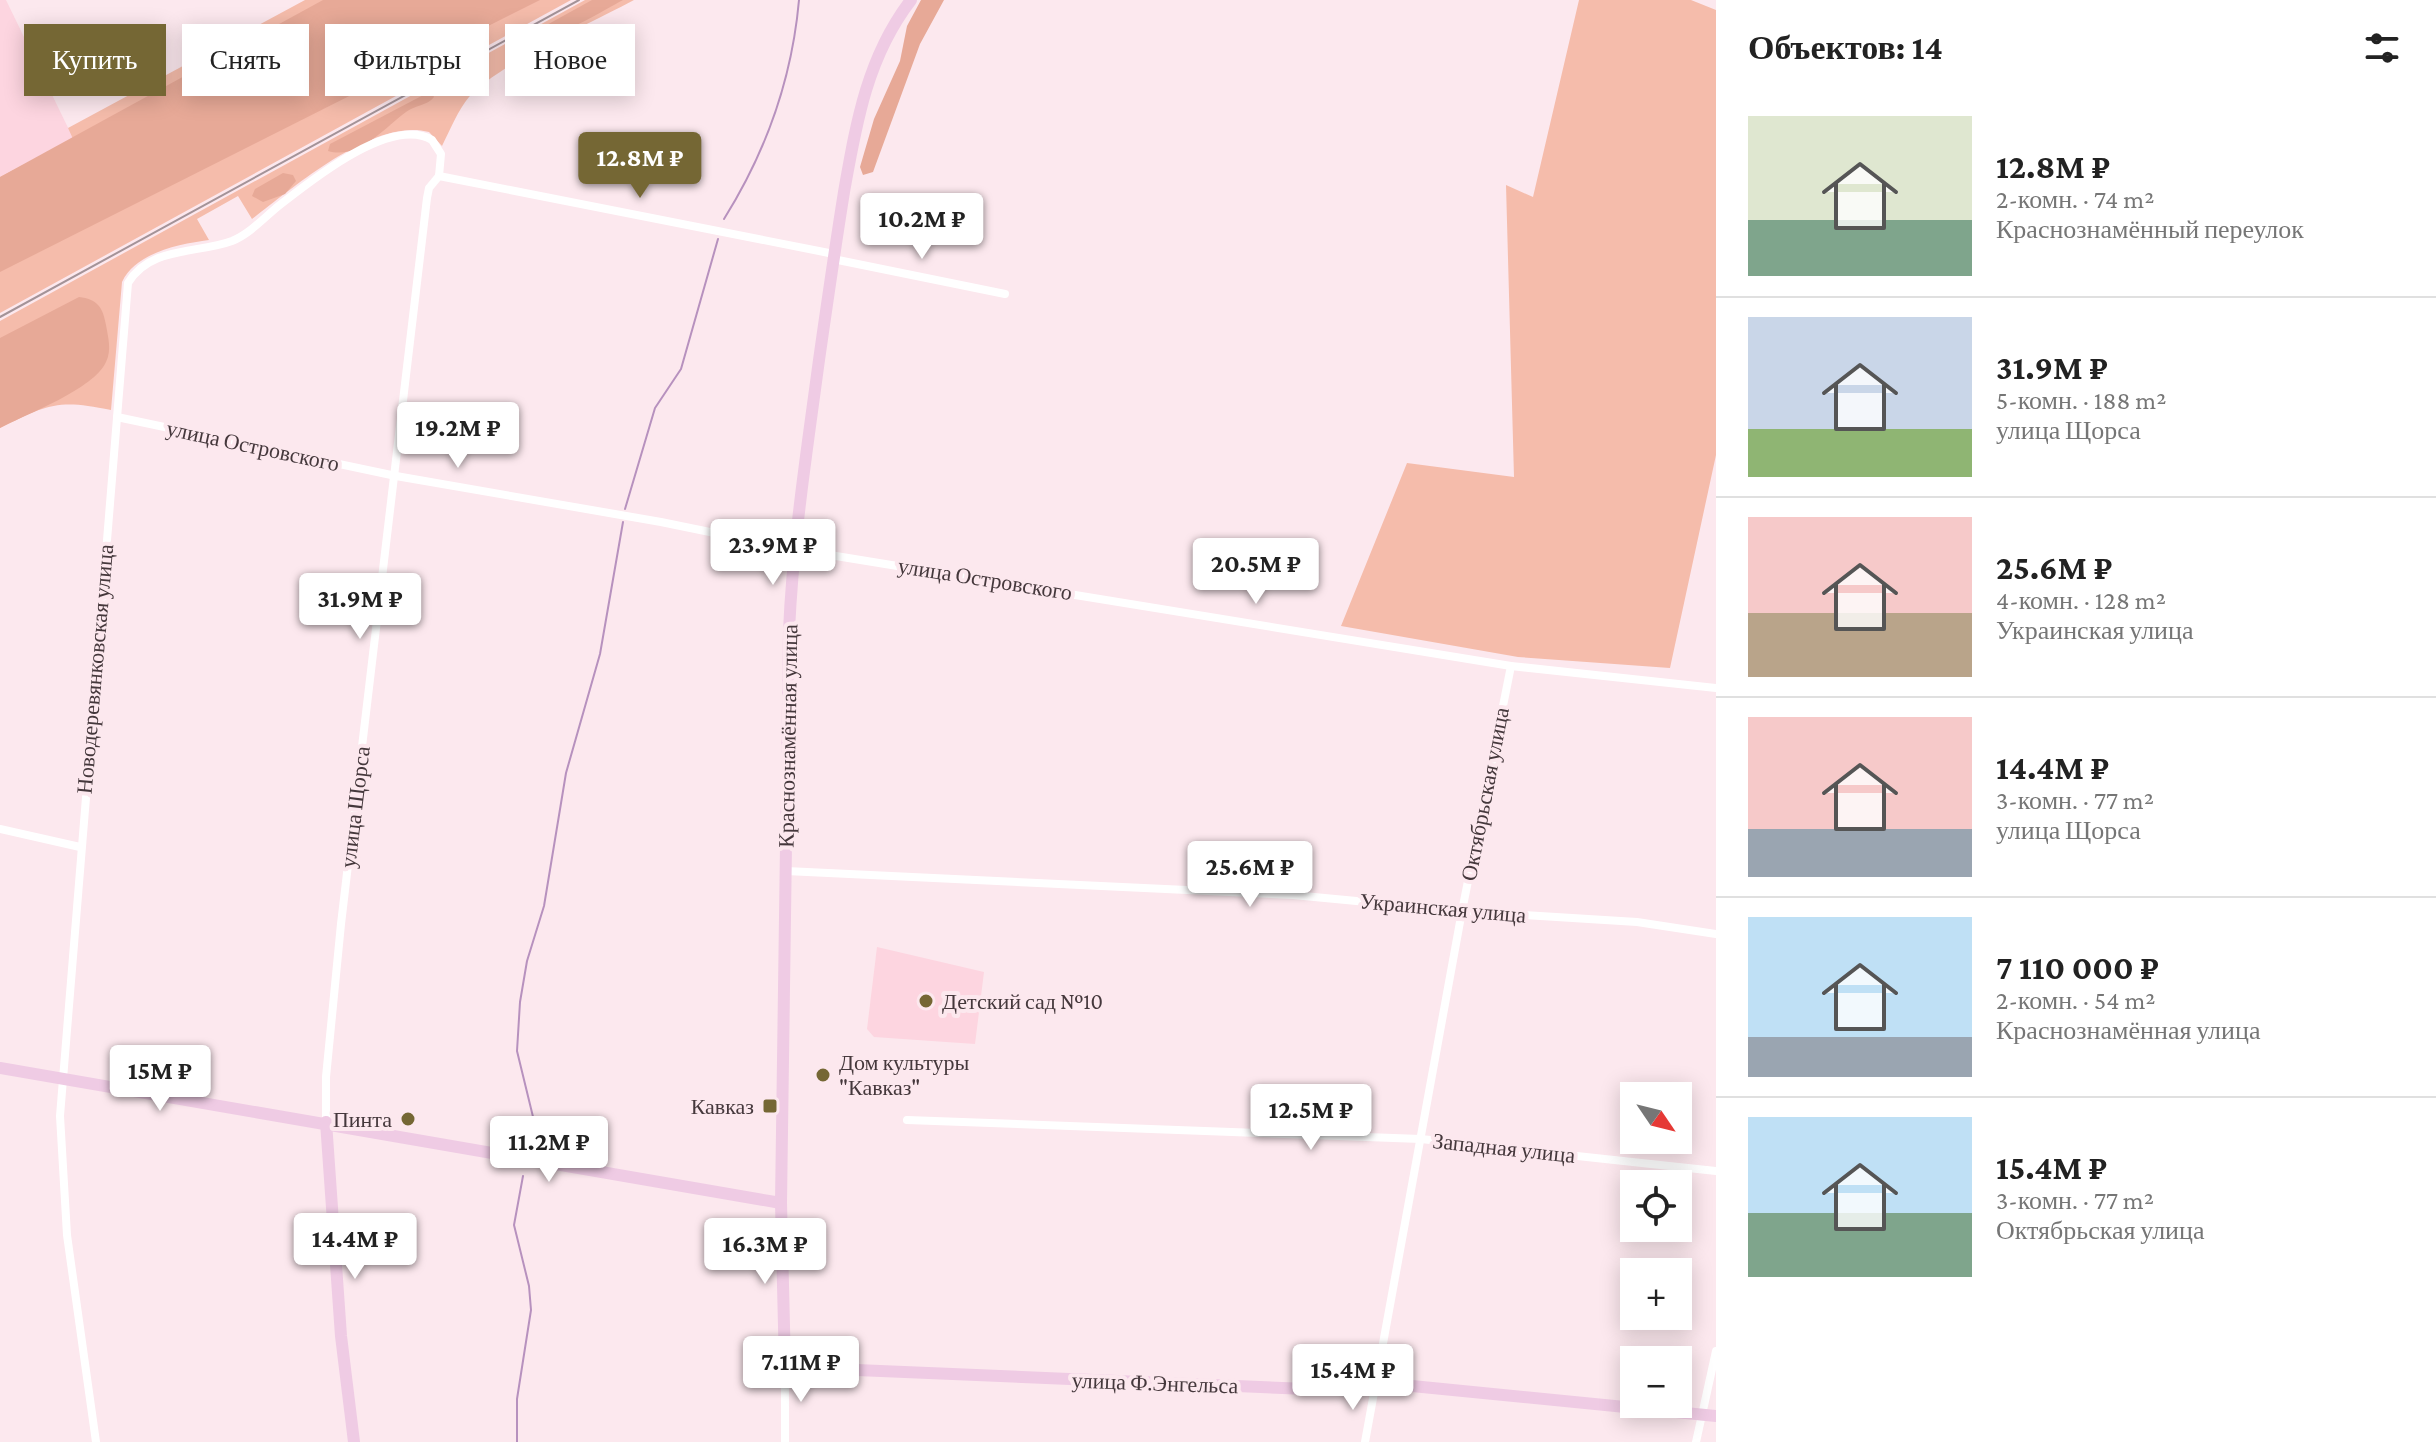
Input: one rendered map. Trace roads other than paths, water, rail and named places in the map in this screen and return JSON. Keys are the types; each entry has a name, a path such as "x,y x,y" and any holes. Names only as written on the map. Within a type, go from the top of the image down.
{"main road":[{"name":"Краснознамённая улица","path":"785,1367 781,1203 793,549 833,257 865,89 885,42 911,0"},
{"path":"0,1068 326,1122 441,1147 781,1203"},
{"name":"улица Щорса","path":"326,1122 341,1336 354,1442"},
{"name":"улица Ф.Энгельса","path":"785,1367 1331,1390 1402,1385 1709,1415"}],"street":[{"name":"Новодеревянковская улица","path":"96,1442 67,1235 60,1139 61,1079 128,283 142,267 181,250 235,240 320,174 384,140 416,134 432,140 441,154 439,176"},
{"path":"439,176 1005,294"},
{"name":"улица Щорса","path":"326,1122 326,1077 341,924 427,198 429,188 439,176"},
{"name":"улица Островского","path":"117,417 396,476 676,524 793,549 1511,666 1716,688"},
{"name":"Октябрьская улица","path":"1365,1442 1462,911 1511,666"},
{"path":"0,829 80,847"},
{"name":"Украинская улица","path":"786,871 1293,895 1462,911 1637,922 1716,934"},
{"name":"Западная улица","path":"907,1120 1421,1139 1716,1171"},
{"path":"1696,1442 1709,1415 1716,1351"},
{"name":"Краснознамённая улица","path":"785,1367 785,1442"}],"waterway":[{"path":"724,219 752,168 775,114 790,58 799,0"},
{"path":"625,509 655,408 681,369 718,239"},
{"path":"532,1151 535,1125 517,1051 520,1002 527,961 544,906 566,773 600,654 623,522"},
{"path":"517,1442 517,1399 531,1310 529,1286 514,1225 523,1176"}],"railway":[{"path":"0,317 579,0"}],"place":[{"name":"Детский сад №10","path":"926,1001"},
{"name":"Дом культуры \"Кавказ\"","path":"823,1075"},
{"name":"Кавказ","path":"770,1106"},
{"name":"Пинта","path":"408,1119"}]}
